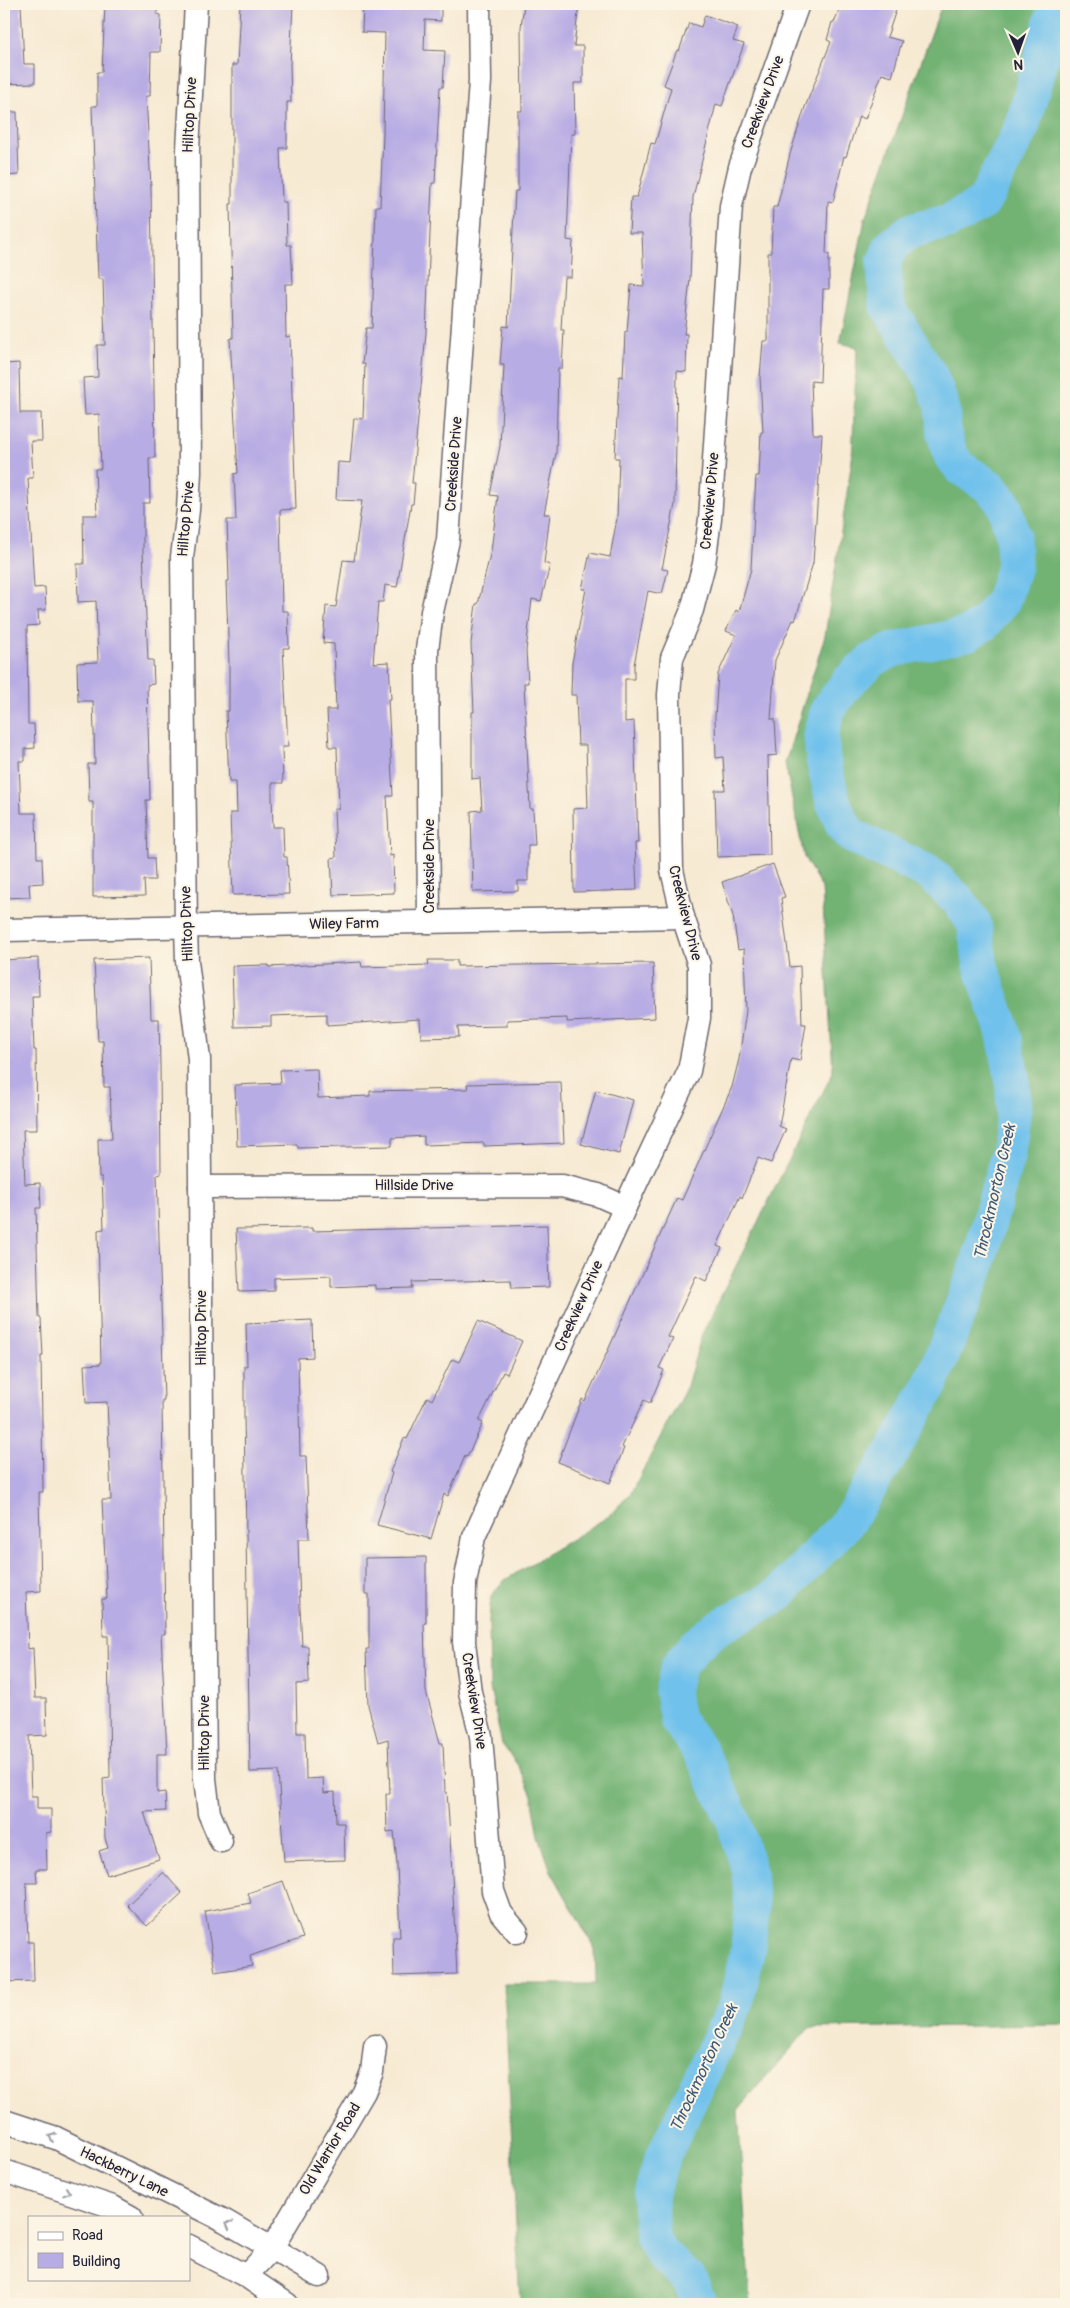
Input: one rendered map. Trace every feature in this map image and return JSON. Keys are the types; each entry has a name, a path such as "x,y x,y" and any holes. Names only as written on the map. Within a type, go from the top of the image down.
{"street":[{"name":"Hilltop Drive","path":"196,4 188,149 190,472 188,510 182,557 186,927 187,961 199,1059 204,1779 209,1813 221,1841"},
{"name":"Creekside Drive","path":"429,922 427,650 432,612 448,540 480,82 479,4"},
{"name":"Creekview Drive","path":"517,1932 501,1913 493,1890 481,1736 470,1692 464,1642 465,1584 474,1537 624,1206 690,1071 699,1018 699,966 683,917 672,870 669,695 672,658 692,610 704,564 710,519 731,206 740,167 798,4"},
{"name":"Wiley Farm","path":"4,930 683,917"},
{"name":"Hillside Drive","path":"200,1187 562,1186 598,1195 624,1206"},
{"name":"Old Warrior Road","path":"246,2276 272,2248 364,2092 372,2072 375,2046"},
{"name":"Hackberry Lane","path":"4,2121 56,2138 225,2221 319,2276"},
{"path":"4,2171 113,2207 129,2216"},
{"path":"190,2247 246,2276 287,2304"}],"green space":[{"path":"942,4 1066,4 1066,778 1061,817 1066,829 1066,2025 809,2028 738,2110 750,2304 520,2304 504,1984 596,1984 595,1949 551,1871 539,1837 532,1795 519,1767 502,1744 490,1688 489,1620 491,1596 505,1580 609,1516 631,1493 687,1386 702,1334 833,1072 822,888 804,857 785,763 825,636 852,460 857,347 840,343 865,219"}],"building":[{"path":"4,4 21,4 24,64 35,64 35,83 4,84"},
{"path":"105,4 158,4 157,14 161,15 160,52 151,52 150,96 146,96 151,187 155,458 149,458 150,503 143,503 143,551 148,660 153,660 154,684 147,685 150,800 146,800 148,858 154,858 155,880 144,880 145,896 93,897 93,802 89,802 88,764 95,764 93,701 78,701 77,663 98,662 96,601 78,602 77,564 84,564 83,515 97,515 95,469 101,469 99,414 85,415 83,378 98,377 97,345 105,345 103,279 98,279 92,106 97,106 97,72 102,72"},
{"path":"240,4 293,4 290,65 291,102 287,102 287,148 280,148 282,202 286,202 287,245 291,245 293,284 285,284 286,337 290,336 296,509 280,510 282,611 288,611 289,648 283,648 288,747 282,747 283,783 272,783 273,827 283,827 284,857 287,857 289,894 233,895 230,813 237,813 236,782 229,782 226,711 229,711 229,662 226,581 229,581 227,520 236,520 234,474 238,473 230,339 233,338 230,204 232,204 232,65 237,65"},
{"path":"363,4 441,4 441,21 425,20 424,50 445,51 443,87 440,87 435,183 432,183 426,333 412,483 415,483 413,504 411,504 397,587 385,585 383,602 378,602 373,663 389,662 391,699 388,699 393,796 387,796 390,856 393,855 394,893 333,895 331,858 336,857 334,809 339,809 337,747 329,747 327,710 336,710 334,644 323,643 326,606 336,607 343,560 354,561 362,501 336,500 338,462 350,463 354,418 363,419 365,364 362,364 366,328 372,328 376,206 380,206 383,134 385,33 362,32"},
{"path":"524,4 579,4 574,46 583,46 583,83 574,83 575,134 571,134 567,240 573,241 571,277 564,277 561,330 564,330 562,368 558,368 556,453 544,514 550,514 544,563 550,565 541,601 532,599 526,651 528,683 524,683 530,809 533,809 535,845 528,845 528,881 518,881 518,891 473,892 471,811 482,810 480,778 472,779 472,712 474,712 471,643 476,604 478,604 491,551 498,496 490,495 500,446 504,365 500,365 503,326 508,327 515,191 518,191 518,111 522,111 521,27"},
{"path":"841,4 898,4 887,37 902,41 892,77 882,74 865,119 859,116 846,157 844,156 833,202 828,201 826,254 829,254 829,289 823,289 820,382 811,381 813,434 822,434 813,563 795,621 793,620 775,660 771,719 775,719 777,755 768,756 770,855 717,857 715,790 725,790 723,757 716,758 715,717 718,674 736,635 726,631 736,610 739,612 751,569 756,476 759,476 761,432 763,432 760,377 763,341 768,341 768,253 771,253 773,207 777,207 790,154 805,107 831,42 827,40 832,22 834,23"},
{"path":"705,15 738,27 733,41 744,44 722,106 716,104 693,197 690,279 684,334 687,334 686,372 677,371 675,504 662,569 668,570 662,594 648,591 634,665 634,679 625,679 625,722 634,721 638,843 635,843 637,890 574,892 573,809 588,808 586,745 578,745 576,695 571,695 572,663 586,589 582,589 590,553 610,557 617,518 619,458 615,458 619,376 623,377 625,332 627,332 631,285 644,286 642,233 629,233 631,197 637,197 651,143 655,144 671,88 664,85 677,50 679,51 689,23 701,27"},
{"path":"4,112 17,112 19,175 4,176"},
{"path":"19,363 20,413 41,413 42,441 31,441 33,478 28,478 34,588 45,587 46,610 38,610 39,625 27,626 28,724 34,724 35,748 25,749 25,761 19,761 21,813 36,813 37,858 42,858 43,883 29,884 30,897 4,898 4,364"},
{"path":"773,864 785,897 781,898 790,967 800,966 802,1024 806,1024 800,1061 791,1059 779,1126 786,1129 771,1163 758,1158 742,1198 740,1196 717,1246 722,1248 706,1281 696,1276 668,1337 673,1339 659,1368 664,1370 650,1403 644,1400 622,1447 624,1448 610,1483 558,1462 582,1399 585,1401 677,1198 682,1200 732,1087 739,1059 746,1011 744,949 738,950 733,916 722,882"},
{"path":"38,958 39,996 32,996 34,1050 36,1050 37,1130 23,1130 25,1184 40,1183 41,1208 36,1208 39,1318 41,1318 43,1356 41,1356 43,1492 39,1492 41,1591 26,1592 28,1649 33,1648 35,1698 46,1698 47,1735 29,1736 31,1796 37,1796 37,1809 51,1809 51,1832 46,1833 47,1869 36,1869 37,1883 26,1883 28,1942 33,1942 34,1981 4,1982 4,960"},
{"path":"149,958 151,1019 159,1019 160,1064 161,1174 157,1175 164,1400 162,1400 165,1634 161,1634 167,1754 157,1754 157,1793 165,1792 166,1811 144,1812 159,1859 107,1875 99,1851 108,1848 105,1838 103,1779 110,1778 108,1636 103,1636 102,1599 107,1599 102,1500 111,1500 107,1402 86,1403 84,1365 101,1364 98,1230 104,1229 102,1177 99,1177 98,1139 112,1139 110,1087 104,1087 103,1041 98,1041 94,960"},
{"path":"428,960 457,960 457,966 653,963 655,1018 567,1022 567,1018 507,1020 507,1026 458,1027 459,1037 421,1038 420,1019 327,1025 327,1014 271,1016 271,1026 234,1027 232,966 269,965 269,967 361,962 362,967 429,965"},
{"path":"317,1069 318,1098 370,1096 370,1091 468,1089 467,1084 561,1082 564,1143 484,1146 484,1143 424,1145 424,1136 392,1138 392,1146 298,1148 297,1144 237,1146 235,1085 281,1083 280,1070"},
{"path":"596,1090 633,1100 619,1154 581,1144"},
{"path":"547,1225 549,1287 512,1288 511,1280 412,1282 413,1288 375,1289 375,1285 331,1287 331,1276 274,1278 274,1291 239,1292 236,1229 312,1228 312,1231"},
{"path":"312,1320 313,1357 298,1358 300,1456 306,1456 309,1539 298,1539 300,1609 302,1646 308,1646 309,1683 296,1684 297,1733 305,1733 306,1779 323,1778 324,1793 335,1792 336,1823 344,1823 345,1860 284,1862 278,1771 250,1772 244,1414 244,1366 247,1366 246,1323"},
{"path":"478,1321 522,1341 507,1374 503,1372 479,1421 483,1423 467,1457 465,1456 448,1496 444,1494 431,1539 377,1525 392,1473 390,1472 404,1438 407,1439 427,1397 432,1400 452,1359 459,1362"},
{"path":"426,1557 426,1623 424,1623 426,1691 440,1743 443,1743 457,1974 394,1976 393,1937 400,1937 397,1864 394,1831 387,1832 386,1794 390,1794 388,1739 378,1742 368,1705 366,1649 369,1649 369,1594 365,1594 365,1558"},
{"path":"163,1872 182,1893 147,1926 127,1905"},
{"path":"283,1881 303,1938 250,1956 252,1966 215,1972 205,1911 251,1903 248,1893"}],"waterway":[{"name":"Throckmorton Creek","path":"700,2304 689,2279 661,2253 652,2238 650,2197 661,2161 736,2003 748,1948 752,1909 749,1871 733,1819 701,1752 677,1720 672,1692 678,1667 695,1645 719,1627 777,1596 847,1523 890,1456 931,1384 977,1267 1008,1153 1014,1108 1012,1076 1004,1034 981,966 974,923 959,901 930,873 852,836 842,823 833,801 823,759 821,735 828,709 849,681 872,660 893,650 967,634 985,623 1003,601 1014,566 1013,536 1004,504 989,486 962,469 951,456 944,434 942,405 931,377 887,305 884,263 891,246 910,231 947,222 983,203 1022,127 1056,4"}]}
